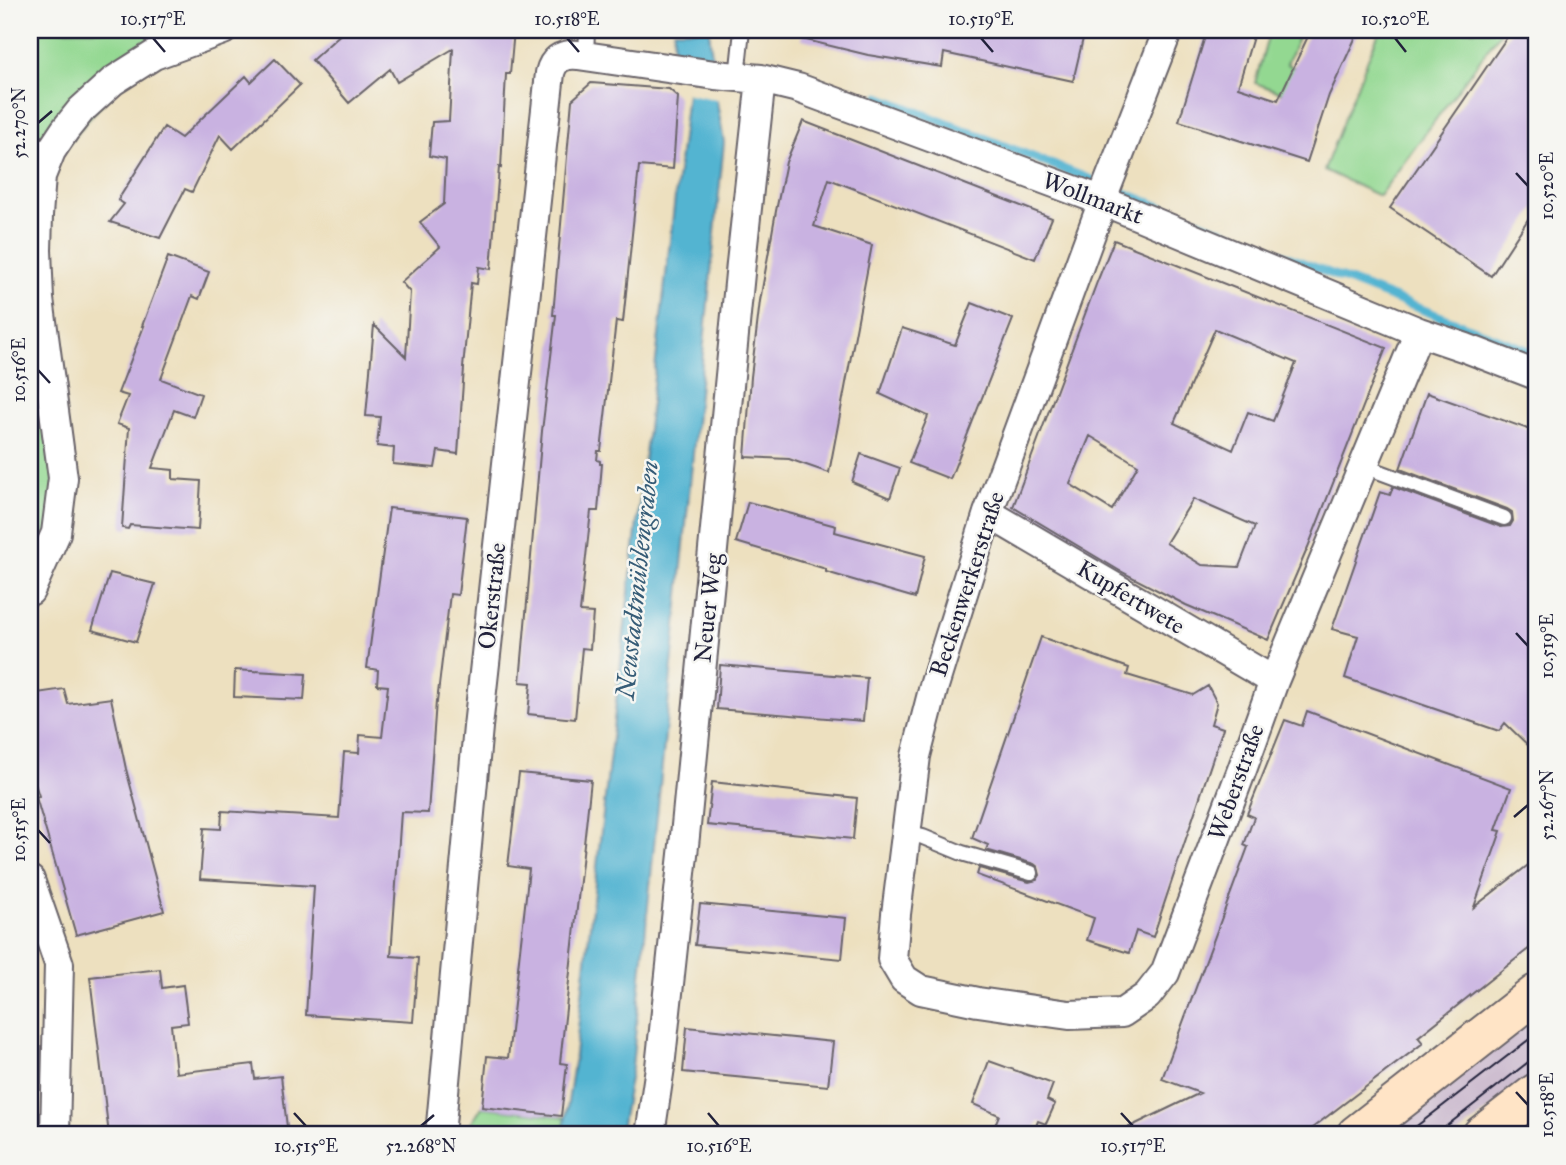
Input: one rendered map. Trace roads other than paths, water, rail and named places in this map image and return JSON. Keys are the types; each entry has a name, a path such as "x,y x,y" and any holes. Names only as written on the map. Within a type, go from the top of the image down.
{"main road":[{"path":"1356,1135 1536,994"},
{"path":"1482,1135 1536,1093"}],"street":[{"path":"30,591 56,533 63,478 39,299 37,238 41,176 51,151 65,130 81,110 113,81 154,55 223,30"},
{"name":"Beckenwerkerstraße","path":"904,979 892,959 896,914 916,756 934,686 988,513 1168,30"},
{"name":"Wollmarkt","path":"557,59 586,43 677,70 798,88 1106,191 1419,332 1536,375"},
{"name":"Okerstraße","path":"440,1135 481,699 550,73 557,59"},
{"name":"Neuer Weg","path":"650,1135 660,1068 685,836 740,276 738,77"},
{"name":"Weberstraße","path":"904,979 921,990 978,1002 1069,1015 1122,1013 1147,996 1165,973 1274,681 1419,332"},
{"name":"Kupfertwete","path":"988,513 1274,681"},
{"path":"30,880 59,964 55,1135"}],"lane":[{"path":"738,77 742,30"},
{"path":"1364,466 1504,518"},
{"path":"906,833 1031,873"}],"water":[{"name":"Neustadtmühlengraben","path":"674,30 709,30 724,142 632,1067 620,1135 563,1135 574,1063 687,95 673,50"}],"waterway":[{"path":"879,97 1536,354"}],"tram line":[{"path":"1405,1135 1536,1034"},
{"path":"1435,1135 1536,1056"}]}
